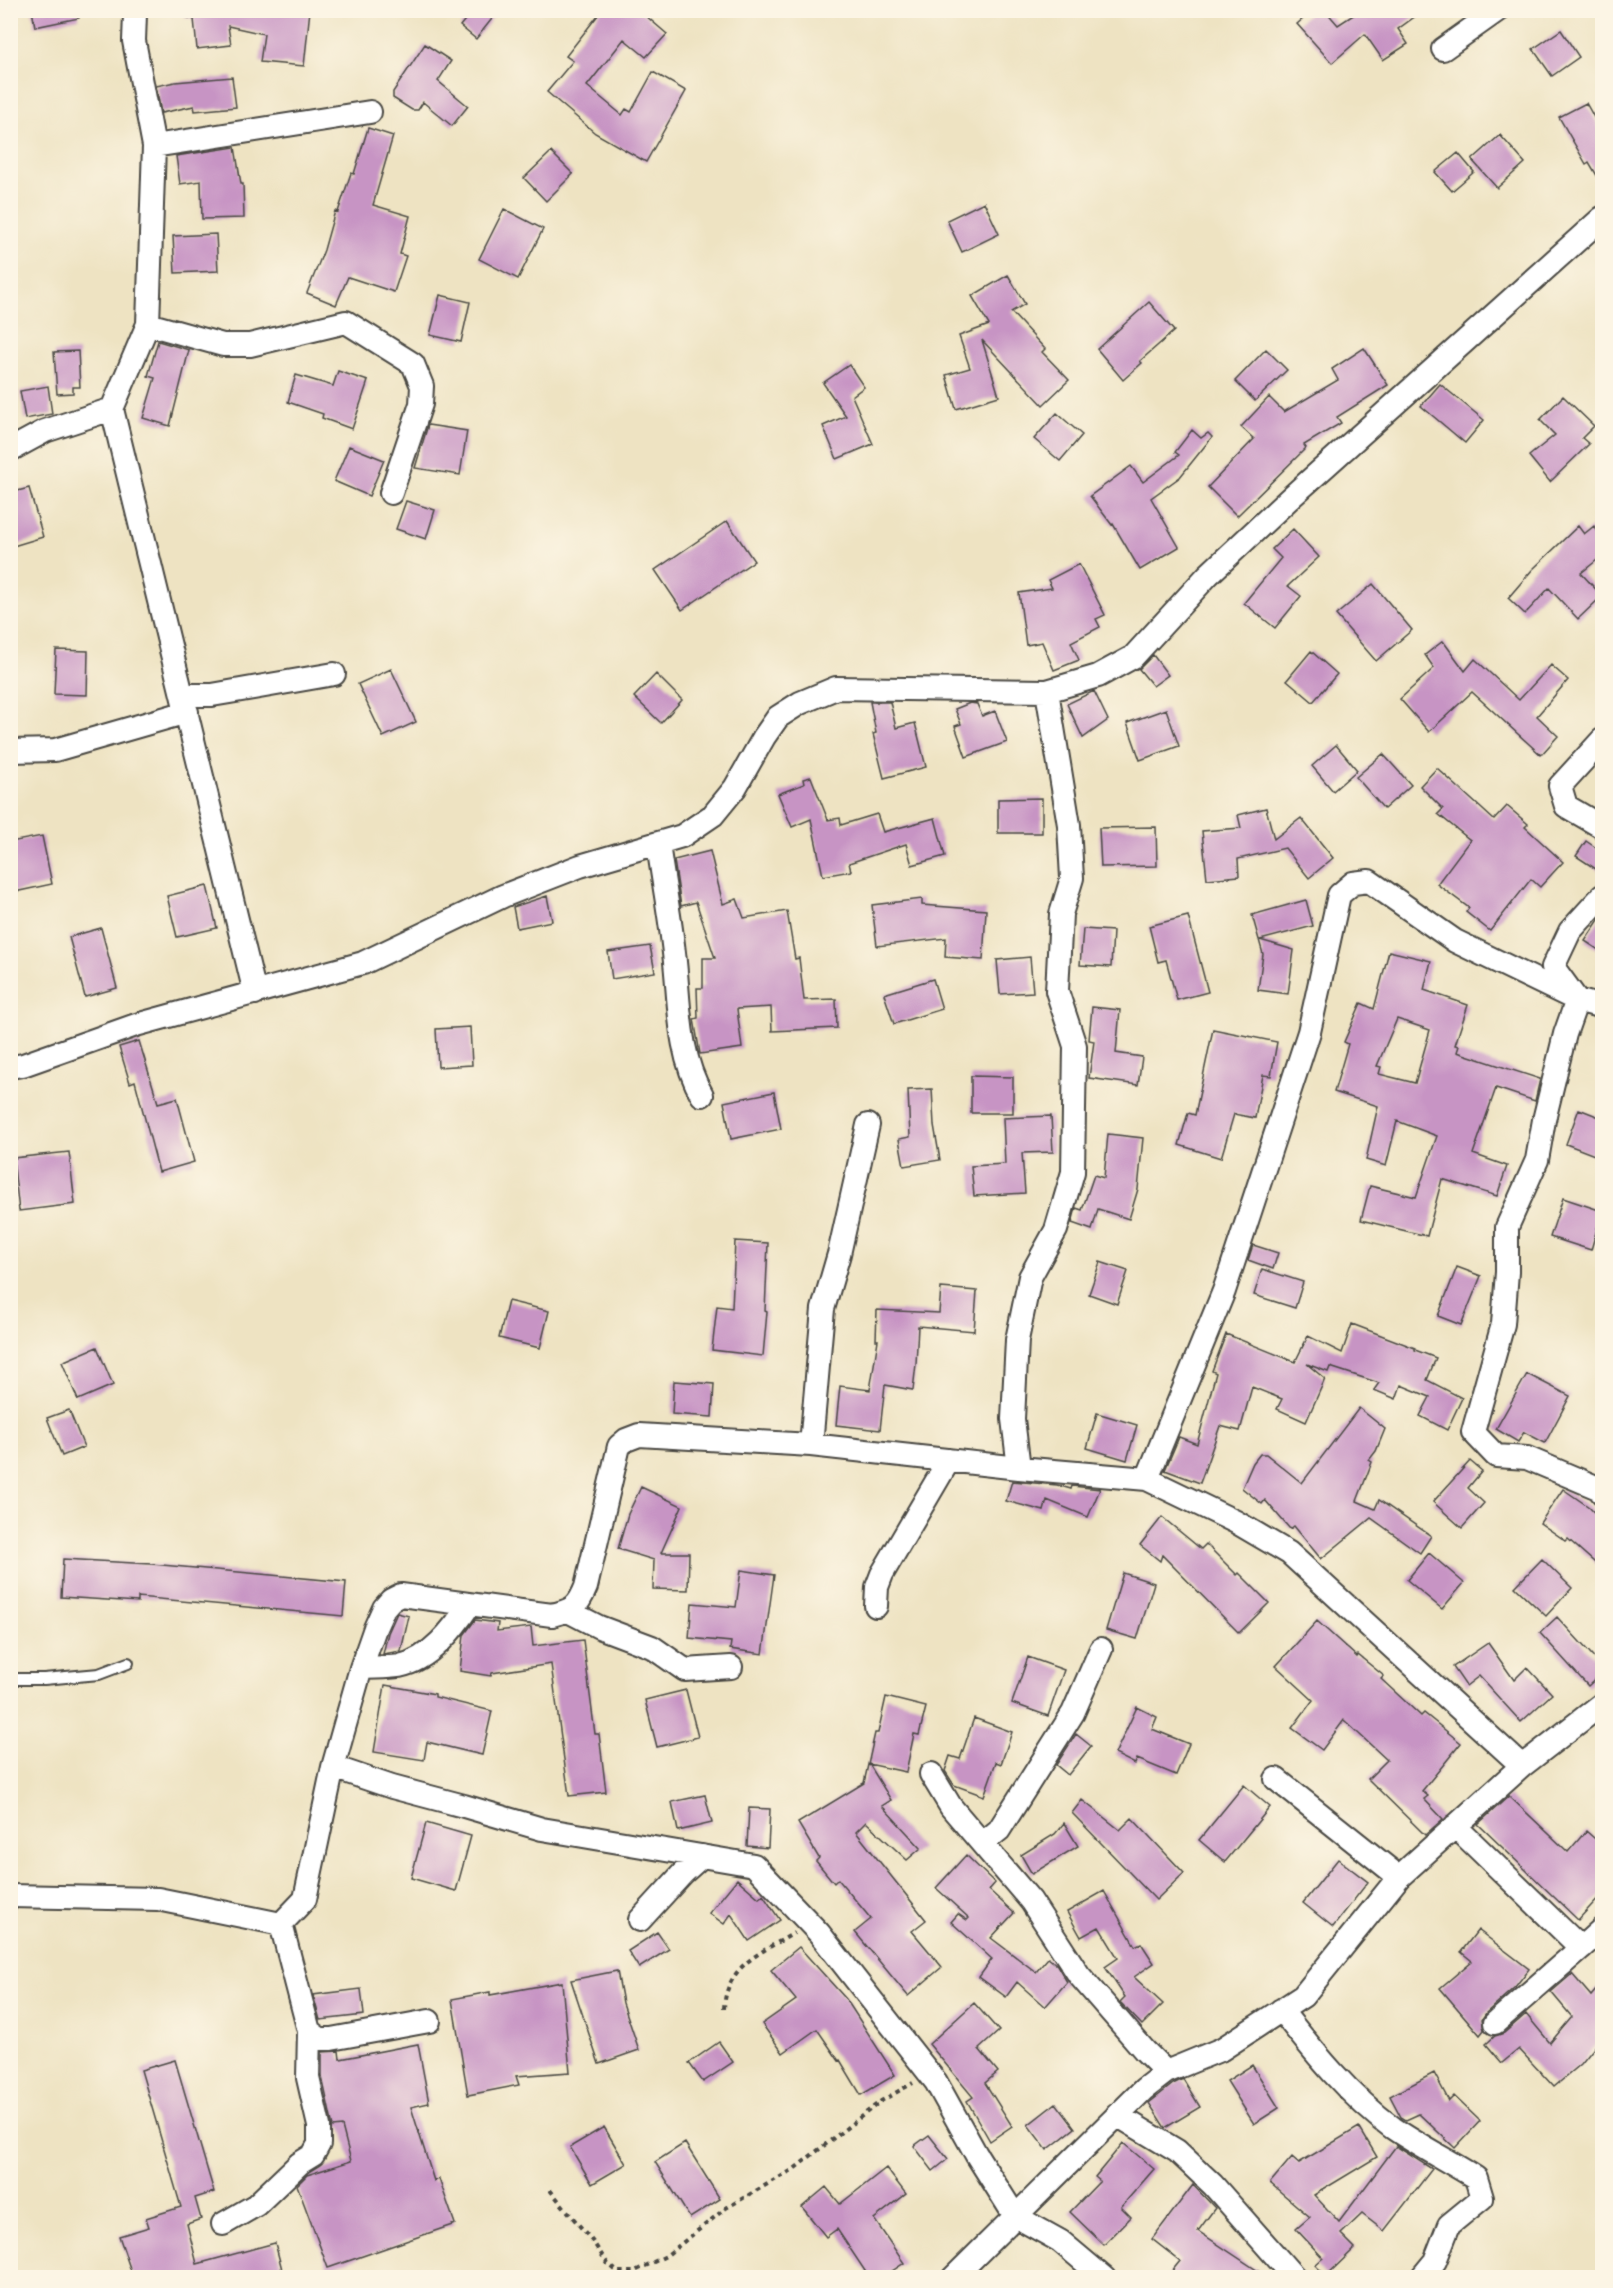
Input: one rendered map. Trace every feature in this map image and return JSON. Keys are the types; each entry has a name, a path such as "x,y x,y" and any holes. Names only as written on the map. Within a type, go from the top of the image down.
{"street":[{"path":"137,10 134,41 154,146 148,324 112,409 255,993"},
{"path":"1443,49 1498,10"},
{"path":"154,146 370,112"},
{"path":"10,1067 24,1065 136,1025 363,963 503,896 580,866 682,836 712,815 735,788 778,717 800,703 836,688 1047,691 1098,676 1133,657 1208,575 1289,498 1600,226"},
{"path":"148,324 223,345 250,345 346,322 413,364 422,386 421,404 391,493"},
{"path":"10,450 45,431 112,409"},
{"path":"10,751 55,750 212,694 334,674"},
{"path":"1019,1468 1013,1419 1017,1340 1030,1277 1056,1230 1073,1172 1075,1046 1057,991 1061,914 1072,878 1069,825 1047,691"},
{"path":"1602,740 1560,786 1566,806 1602,827"},
{"path":"658,844 674,954 678,1011 692,1079 702,1095"},
{"path":"1147,1479 1224,1291 1309,1032 1339,894 1353,883 1369,881 1455,941 1577,1000 1602,1007"},
{"path":"1577,1000 1553,967 1570,931 1602,896"},
{"path":"1577,1000 1565,1034 1544,1120 1537,1160 1507,1227 1507,1272 1503,1324 1473,1432 1496,1456 1527,1458 1598,1488 1602,1493"},
{"path":"811,1445 823,1309 839,1254 868,1125"},
{"path":"281,1924 305,1899 333,1767 361,1668 375,1628 391,1600 401,1595 552,1615 568,1611 579,1603 586,1587 619,1446 626,1440 639,1435 811,1445 1019,1468 1147,1479 1236,1522 1288,1553 1522,1766"},
{"path":"876,1606 877,1587 882,1574 949,1460"},
{"path":"361,1668 401,1666 428,1651 456,1626 470,1604"},
{"path":"568,1611 599,1627 652,1647 685,1670 731,1667"},
{"path":"983,1843 999,1830 1073,1713 1101,1649"},
{"path":"953,2277 1144,2089 1166,2072 1222,2049 1303,1996 1399,1877 1522,1766 1602,1704"},
{"path":"333,1767 392,1787 542,1829 754,1865 810,1924 929,2073 1015,2216 1060,2241 1104,2277"},
{"path":"931,1774 951,1807 1031,1901 1079,1975 1166,2072"},
{"path":"1276,1779 1399,1877"},
{"path":"1455,1826 1581,1948"},
{"path":"640,1920 682,1874 702,1856"},
{"path":"10,1896 158,1899 281,1924"},
{"path":"223,2224 256,2205 300,2163 313,2154 319,2145 319,2126 308,2078 309,2031 281,1924"},
{"path":"1495,2023 1602,1929"},
{"path":"1281,2010 1314,2052 1359,2099 1393,2128 1476,2178 1482,2198 1449,2225 1435,2261 1421,2277"},
{"path":"309,2031 320,2038 331,2039 429,2020"},
{"path":"1117,2115 1177,2151 1213,2185 1295,2277"}],"lane":[{"path":"10,1679 44,1679 99,1674 128,1663"}],"path":[{"path":"724,2009 724,1995 728,1983 740,1968 810,1924"},
{"path":"550,2190 608,2264 618,2272 633,2272 666,2256 726,2208 794,2169 881,2101 929,2073"}],"building":[{"path":"32,10 79,10 79,18 35,27"},
{"path":"186,10 310,10 304,66 260,62 264,34 228,26 231,45 197,49 194,19 185,17"},
{"path":"473,10 499,10 476,39 460,26"},
{"path":"602,10 639,10 667,34 646,57 624,39 587,86 622,115 626,109 631,112 653,72 686,91 646,162 595,133 547,92 573,61 566,56"},
{"path":"1313,10 1325,10 1338,25 1361,10 1424,10 1398,29 1408,44 1383,60 1365,34 1332,63 1297,24"},
{"path":"1561,30 1579,57 1552,76 1533,49"},
{"path":"425,44 451,61 438,81 468,106 452,126 423,102 418,110 412,110 393,98 393,92"},
{"path":"232,77 236,107 195,111 194,106 161,113 156,86"},
{"path":"1586,103 1602,132 1602,184 1589,162 1586,164 1559,117"},
{"path":"368,128 393,136 373,205 410,216 400,254 406,256 394,292 348,277 336,305 307,293 324,250 335,211 338,212 351,173 354,174"},
{"path":"1500,135 1525,163 1497,188 1472,160"},
{"path":"235,147 241,184 243,184 244,218 202,219 201,181 180,184 176,156"},
{"path":"551,152 573,174 546,201 524,178"},
{"path":"1458,153 1474,172 1452,191 1435,172"},
{"path":"984,202 999,234 962,252 947,220"},
{"path":"504,209 543,229 518,279 479,259"},
{"path":"216,234 218,271 175,273 173,236"},
{"path":"1008,275 1025,304 1011,312 1045,349 1042,352 1069,380 1043,405 982,340 999,396 956,409 946,375 970,368 959,336 989,325 972,296"},
{"path":"440,295 470,302 461,342 430,335"},
{"path":"1149,302 1174,331 1140,361 1142,363 1123,380 1097,349"},
{"path":"158,341 189,350 170,426 143,418 155,378 148,376"},
{"path":"1364,348 1388,385 1337,417 1341,423 1304,445 1306,448 1237,516 1208,487 1254,439 1241,427 1269,397 1284,412 1338,380 1332,369"},
{"path":"1266,349 1287,370 1255,401 1235,381"},
{"path":"78,351 80,387 73,387 73,393 57,394 54,352"},
{"path":"849,365 864,387 852,396 873,444 837,459 823,426 846,416 823,383"},
{"path":"338,371 368,381 352,429 322,418 323,414 288,402 296,375 333,386"},
{"path":"1440,384 1484,420 1465,443 1421,406"},
{"path":"48,386 52,414 25,419 20,391"},
{"path":"1563,396 1594,426 1582,438 1589,444 1550,482 1529,456 1555,435 1540,420"},
{"path":"1057,413 1082,435 1060,461 1034,439"},
{"path":"428,425 467,431 460,475 415,468"},
{"path":"1192,430 1201,438 1208,433 1212,437 1180,477 1151,498 1179,547 1140,570 1113,524 1090,496 1131,466 1143,482 1179,455 1175,452"},
{"path":"349,446 384,460 369,496 334,481"},
{"path":"29,488 43,537 10,547 10,493"},
{"path":"406,501 435,510 426,539 396,529"},
{"path":"727,521 754,561 682,610 655,570"},
{"path":"1578,526 1584,534 1594,526 1602,537 1602,556 1581,573 1602,596 1578,619 1549,588 1525,614 1508,598 1532,570"},
{"path":"1293,529 1319,557 1288,586 1301,596 1275,628 1244,603 1281,558 1272,549"},
{"path":"1079,564 1105,615 1096,619 1100,627 1071,642 1079,660 1054,670 1042,642 1026,645 1019,593 1052,588 1048,580"},
{"path":"1373,584 1412,630 1376,661 1336,615"},
{"path":"1443,641 1465,671 1475,659 1519,700 1551,665 1568,680 1537,716 1558,736 1541,755 1472,692 1429,732 1400,699 1434,668 1425,655"},
{"path":"56,650 88,651 87,695 54,694"},
{"path":"1311,651 1337,674 1313,702 1287,680"},
{"path":"1153,655 1168,675 1153,686 1139,669"},
{"path":"391,669 416,722 383,737 358,684"},
{"path":"656,674 682,700 661,723 634,697"},
{"path":"1094,691 1108,720 1083,738 1067,704"},
{"path":"870,702 890,702 896,728 915,723 926,767 884,778 873,734 876,733"},
{"path":"970,703 977,704 982,716 995,711 1007,742 966,757 955,726 961,724 955,709"},
{"path":"1166,709 1179,746 1140,760 1127,723"},
{"path":"1336,745 1357,770 1333,791 1312,766"},
{"path":"1383,754 1411,785 1384,809 1356,777"},
{"path":"1437,768 1494,820 1507,806 1528,824 1525,827 1563,862 1540,887 1531,879 1490,931 1466,912 1469,908 1437,884 1470,840 1438,814 1443,809 1420,786"},
{"path":"811,777 828,820 840,818 841,825 877,814 883,832 935,818 945,856 912,865 906,844 849,863 851,871 823,876 811,819 792,827 778,794 804,784 803,779"},
{"path":"1042,798 1042,833 998,833 998,799"},
{"path":"1266,808 1274,839 1301,818 1333,858 1309,878 1285,848 1238,859 1239,876 1207,879 1202,831 1241,828 1238,815"},
{"path":"1156,827 1157,866 1101,867 1099,828"},
{"path":"42,836 52,884 10,893 10,842"},
{"path":"1586,841 1602,852 1602,873 1576,856"},
{"path":"710,851 723,904 737,899 744,918 787,911 795,959 799,958 804,1000 836,999 837,1028 772,1031 771,1007 737,1009 742,1048 700,1054 694,1019 698,1018 697,988 703,988 703,958 715,958 696,902 681,906 674,860"},
{"path":"207,886 217,928 177,937 167,896"},
{"path":"547,896 552,921 517,928 513,907"},
{"path":"922,899 922,905 986,910 983,960 945,957 946,938 877,946 872,905"},
{"path":"1306,900 1313,926 1260,940 1294,950 1288,994 1258,990 1263,954 1252,915"},
{"path":"1602,915 1602,952 1585,941"},
{"path":"1188,916 1208,992 1177,1000 1166,960 1158,962 1149,926"},
{"path":"101,928 117,988 85,997 69,937"},
{"path":"1083,929 1113,931 1111,967 1080,965"},
{"path":"650,946 655,972 612,979 608,952"},
{"path":"1389,951 1431,961 1424,990 1468,1005 1455,1045 1459,1046 1457,1052 1540,1079 1535,1101 1496,1088 1473,1154 1507,1166 1497,1196 1442,1179 1427,1236 1361,1220 1370,1186 1416,1197 1437,1136 1397,1121 1386,1166 1366,1160 1378,1106 1334,1092 1348,1044 1344,1042 1361,1003 1374,1009","holes":["1397,1019 1430,1030 1415,1083 1379,1074 1381,1067 1377,1066"]},
{"path":"1030,957 1033,992 1000,994 997,960"},
{"path":"933,979 942,1009 894,1024 884,994"},
{"path":"1092,1007 1120,1010 1116,1053 1142,1057 1138,1085 1089,1078 1094,1041 1089,1040"},
{"path":"470,1027 472,1065 438,1067 436,1029"},
{"path":"1213,1029 1277,1042 1271,1076 1263,1075 1255,1118 1234,1114 1221,1158 1179,1145 1188,1113 1195,1115"},
{"path":"139,1041 158,1103 177,1098 194,1162 159,1172 135,1081 130,1083 119,1047"},
{"path":"971,1076 1013,1077 1013,1113 971,1113"},
{"path":"932,1089 934,1125 940,1160 904,1166 899,1139 910,1137 908,1090"},
{"path":"774,1092 781,1129 731,1139 724,1102"},
{"path":"1579,1109 1602,1118 1602,1158 1566,1144"},
{"path":"1051,1116 1053,1152 1022,1153 1025,1193 974,1196 971,1166 1005,1164 1003,1118"},
{"path":"1108,1134 1143,1138 1138,1189 1129,1219 1098,1209 1092,1230 1072,1223 1076,1208 1082,1210 1094,1175 1104,1178"},
{"path":"69,1152 75,1204 19,1211 13,1158"},
{"path":"1563,1198 1602,1211 1591,1250 1550,1237"},
{"path":"735,1241 768,1243 765,1311 767,1312 763,1356 712,1350 717,1306 732,1308"},
{"path":"1253,1245 1278,1253 1273,1269 1248,1260"},
{"path":"1100,1262 1128,1271 1117,1304 1089,1294"},
{"path":"1457,1267 1481,1276 1461,1325 1438,1316"},
{"path":"1262,1269 1303,1282 1295,1308 1254,1295"},
{"path":"941,1288 977,1291 974,1331 918,1326 913,1390 885,1385 880,1430 836,1425 840,1386 870,1390 878,1340 876,1340 877,1310 939,1313"},
{"path":"508,1301 549,1311 540,1348 499,1338"},
{"path":"1352,1324 1436,1358 1427,1380 1462,1398 1447,1430 1420,1416 1430,1397 1401,1385 1396,1399 1374,1390 1379,1383 1330,1367 1328,1372 1307,1364 1325,1379 1306,1422 1277,1409 1282,1399 1252,1387 1240,1431 1220,1426 1200,1483 1165,1470 1179,1437 1197,1444 1216,1373 1212,1371 1226,1334 1295,1362 1308,1336 1342,1353"},
{"path":"97,1347 113,1385 78,1400 62,1362"},
{"path":"1527,1374 1570,1396 1545,1443 1524,1432 1518,1442 1496,1429"},
{"path":"674,1381 714,1384 712,1417 672,1414"},
{"path":"1359,1408 1385,1429 1376,1451 1369,1460 1372,1462 1357,1501 1375,1509 1379,1500 1431,1536 1420,1553 1371,1518 1321,1559 1294,1526 1290,1529 1265,1500 1262,1504 1242,1488 1253,1463 1260,1454 1266,1454 1302,1483"},
{"path":"69,1410 84,1447 62,1456 47,1418"},
{"path":"1097,1413 1137,1425 1127,1460 1087,1448"},
{"path":"1470,1461 1482,1471 1468,1488 1484,1503 1462,1528 1433,1502"},
{"path":"1012,1481 1057,1485 1071,1489 1072,1486 1100,1489 1088,1517 1047,1500 1044,1511 1006,1501"},
{"path":"641,1487 682,1506 661,1553 689,1553 688,1590 653,1589 654,1560 618,1549 628,1514"},
{"path":"1563,1489 1589,1507 1602,1521 1602,1569 1568,1539 1566,1541 1540,1523"},
{"path":"1162,1517 1201,1549 1206,1544 1269,1603 1239,1633 1162,1555 1160,1561 1140,1545"},
{"path":"1429,1553 1464,1583 1442,1609 1407,1580"},
{"path":"63,1559 151,1564 346,1582 343,1616 138,1597 138,1602 61,1597"},
{"path":"1542,1559 1572,1588 1546,1616 1515,1587"},
{"path":"741,1570 774,1575 763,1654 730,1649 731,1642 689,1638 692,1603 736,1607"},
{"path":"1123,1573 1154,1583 1137,1639 1106,1630"},
{"path":"397,1613 409,1616 401,1651 383,1654 388,1633"},
{"path":"1557,1617 1602,1666 1602,1673 1588,1686 1540,1633"},
{"path":"475,1620 498,1623 497,1631 531,1627 533,1646 583,1640 595,1734 599,1734 606,1792 569,1796 551,1664 492,1673 491,1676 460,1671 464,1635"},
{"path":"1317,1621 1357,1657 1358,1655 1384,1676 1381,1679 1421,1716 1424,1713 1461,1743 1422,1791 1428,1796 1424,1799 1443,1819 1425,1835 1368,1779 1387,1760 1344,1720 1322,1750 1292,1728 1313,1700 1276,1666"},
{"path":"1488,1643 1514,1680 1527,1667 1552,1694 1521,1722 1479,1676 1466,1686 1453,1667"},
{"path":"1028,1657 1064,1670 1048,1716 1012,1703"},
{"path":"385,1685 435,1694 435,1697 492,1711 482,1755 427,1742 424,1760 374,1752"},
{"path":"686,1690 698,1737 657,1747 645,1700"},
{"path":"886,1697 926,1707 919,1735 914,1734 906,1772 869,1764 891,1800 882,1806 921,1848 907,1860 866,1822 856,1832 926,1920 912,1931 942,1967 908,1996 855,1932 871,1919 838,1879 834,1883 816,1861 819,1858 798,1823 864,1783"},
{"path":"1137,1707 1157,1717 1152,1729 1189,1744 1176,1775 1137,1759 1135,1764 1115,1754"},
{"path":"974,1718 1012,1732 1001,1764 996,1762 984,1796 954,1785 945,1771 950,1756 960,1759"},
{"path":"1076,1734 1091,1746 1068,1775 1056,1765"},
{"path":"1244,1785 1270,1807 1225,1862 1199,1840"},
{"path":"705,1795 712,1823 678,1831 672,1802"},
{"path":"1509,1796 1568,1852 1586,1831 1602,1845 1602,1894 1578,1920 1478,1824"},
{"path":"1082,1800 1120,1830 1132,1818 1184,1873 1156,1900 1072,1813"},
{"path":"749,1808 770,1809 768,1848 747,1846"},
{"path":"426,1823 471,1836 456,1891 411,1878"},
{"path":"1064,1823 1078,1846 1032,1874 1021,1855 1055,1834"},
{"path":"966,1855 995,1883 989,1890 1014,1913 991,1938 1036,1972 1048,1958 1057,1965 1067,1982 1045,2007 1017,1982 1006,1997 979,1977 992,1959 951,1922 958,1914 967,1920 969,1918 936,1888"},
{"path":"1338,1859 1368,1882 1333,1927 1303,1903"},
{"path":"737,1879 759,1898 763,1895 780,1920 749,1941 731,1914 724,1924 709,1913"},
{"path":"1104,1891 1135,1946 1141,1943 1154,1963 1134,1977 1163,2004 1142,2025 1120,2002 1125,1997 1105,1967 1118,1958 1099,1927 1081,1937 1067,1912"},
{"path":"1478,1930 1529,1969 1515,1987 1486,2013 1482,2019 1484,2030 1480,2035 1440,1988 1472,1961 1461,1952"},
{"path":"657,1932 669,1949 639,1968 628,1951"},
{"path":"799,1947 846,1999 895,2075 861,2095 840,2060 817,2029 783,2053 762,2024 796,2000 771,1970"},
{"path":"617,1971 623,2003 639,2050 599,2064 571,1980"},
{"path":"1572,1974 1591,1996 1602,1983 1602,2038 1581,2064 1554,2087 1519,2049 1502,2063 1486,2044 1495,2036 1504,2033 1526,2014 1550,2043 1572,2017 1551,1992"},
{"path":"562,1982 570,2072 516,2076 519,2085 468,2095 452,1999 490,1992 490,1995"},
{"path":"361,1989 364,2015 320,2020 313,1995"},
{"path":"974,2003 999,2031 979,2049 998,2072 985,2083 1012,2126 990,2141 967,2101 973,2097 929,2044"},
{"path":"719,2042 733,2062 703,2082 689,2063"},
{"path":"418,2044 429,2103 411,2107 434,2181 439,2179 455,2224 328,2268 297,2185 307,2175 351,2161 342,2126 333,2127 322,2077 322,2052 339,2051 340,2059"},
{"path":"175,2060 214,2192 195,2198 201,2219 187,2224 197,2264 275,2243 284,2277 133,2277 119,2236 149,2227 146,2218 181,2207 141,2070"},
{"path":"1252,2065 1279,2108 1254,2124 1227,2081"},
{"path":"1434,2073 1449,2101 1454,2096 1480,2121 1455,2148 1419,2114 1406,2120 1401,2117 1390,2096"},
{"path":"1183,2079 1200,2107 1165,2128 1149,2103"},
{"path":"1056,2103 1075,2128 1047,2150 1028,2125"},
{"path":"604,2127 626,2164 592,2184 570,2147"},
{"path":"1359,2127 1377,2157 1314,2195 1339,2222 1396,2146 1432,2169 1384,2231 1362,2214 1341,2234 1355,2248 1326,2276 1315,2265 1323,2258 1296,2229 1310,2217 1270,2183 1292,2157 1299,2163"},
{"path":"929,2135 948,2159 933,2171 914,2146"},
{"path":"685,2143 720,2199 690,2218 655,2162"},
{"path":"1123,2143 1154,2169 1121,2207 1131,2217 1104,2245 1070,2212 1100,2181 1095,2177"},
{"path":"886,2168 906,2194 874,2219 904,2263 883,2277 869,2277 837,2229 826,2237 802,2207 826,2187 840,2204"},
{"path":"1193,2185 1215,2208 1198,2231 1267,2277 1167,2277 1180,2261 1152,2239"}]}
